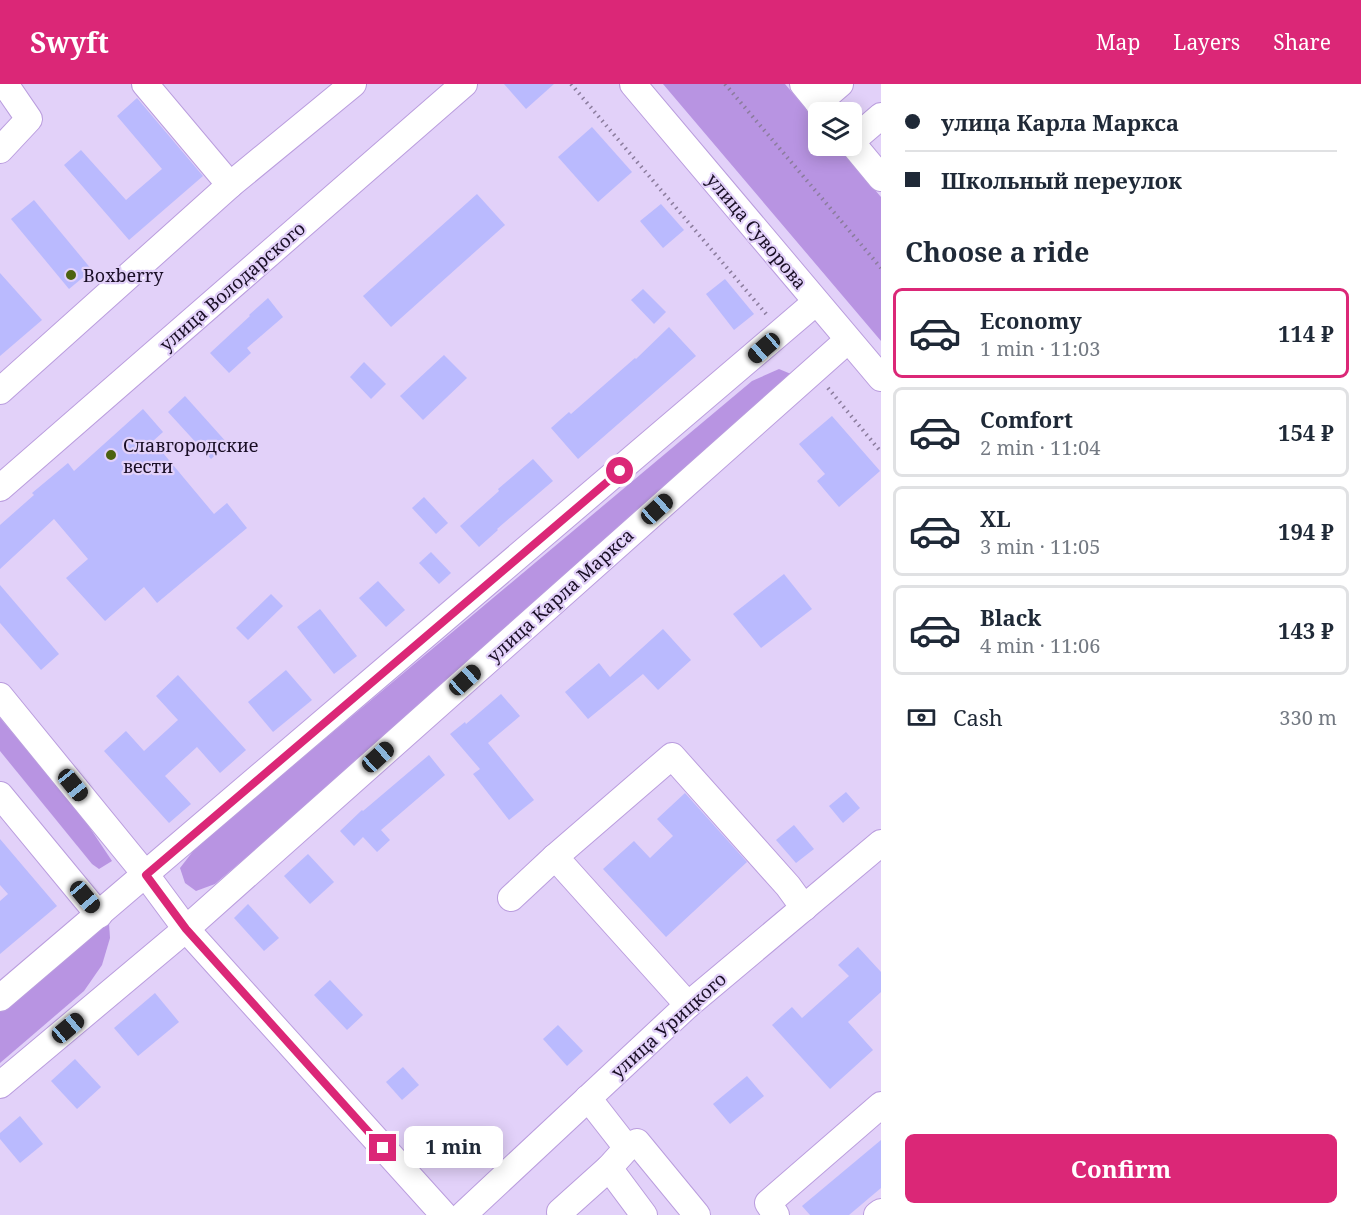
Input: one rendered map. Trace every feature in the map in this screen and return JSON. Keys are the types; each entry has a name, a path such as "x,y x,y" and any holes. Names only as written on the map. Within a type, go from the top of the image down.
{"street":[{"path":"0,150 28,119 5,84"},
{"path":"145,84 230,185"},
{"path":"0,391 230,185 353,84"},
{"name":"улица Володарского","path":"0,488 464,84"},
{"name":"улица Суворова","path":"633,84 881,378"},
{"path":"816,100 840,84"},
{"path":"862,133 881,116"},
{"path":"862,154 881,178"},
{"path":"0,998 816,302"},
{"name":"улица Карла Маркса","path":"0,1085 186,929 848,340"},
{"path":"0,696 146,875 186,929 444,1215"},
{"path":"511,898 672,756 788,886 804,908"},
{"path":"0,795 99,915"},
{"name":"улица Урицкого","path":"463,1215 688,1005 881,843"},
{"path":"555,857 688,1005"},
{"path":"588,1098 627,1148"},
{"path":"776,1215 768,1203 881,1105"},
{"path":"563,1215 560,1212 609,1168 627,1148 638,1142 697,1215"},
{"path":"609,1168 644,1215"},
{"path":"877,1215 881,1212"}],"path":[{"path":"570,84 782,333"},
{"path":"726,84 881,268"},
{"path":"813,370 881,452"}],"shaded area":[{"path":"663,84 785,84 808,111 808,156 846,156 881,197 881,341"},
{"path":"779,369 791,374 436,695 215,884 196,891 185,883 180,868 197,846 752,381"},
{"path":"0,718 82,816 112,861 99,869 92,864 0,751"},
{"path":"109,923 110,938 102,965 84,991 0,1063 0,1006 90,930"}],"building":[{"path":"504,84 554,84 526,109"},
{"path":"137,98 203,176 129,240 64,165 81,150 126,200 162,169 117,116"},
{"path":"592,127 632,172 598,202 558,157"},
{"path":"477,194 505,225 391,327 363,296"},
{"path":"34,200 92,270 69,289 11,219"},
{"path":"661,204 684,230 663,248 640,221"},
{"path":"0,273 42,320 0,356"},
{"path":"725,279 754,314 734,330 706,294"},
{"path":"643,289 666,312 654,324 631,300"},
{"path":"268,298 283,317 247,348 251,353 229,373 210,353"},
{"path":"669,327 696,356 578,459 551,428 636,359"},
{"path":"444,355 467,378 423,420 400,396"},
{"path":"364,362 386,384 371,399 350,377"},
{"path":"185,396 228,444 211,459 168,412"},
{"path":"143,409 163,432 153,441 214,514 227,503 247,528 157,603 144,587 105,621 66,578 88,559 54,519 0,569 0,525 34,495 32,493 68,463 74,471"},
{"path":"832,416 880,471 839,507 817,481 825,474 799,444"},
{"path":"533,459 553,481 479,547 460,526"},
{"path":"424,497 448,523 436,534 412,508"},
{"path":"431,552 451,573 439,584 419,563"},
{"path":"784,574 812,609 761,648 733,614"},
{"path":"378,581 405,610 386,627 359,598"},
{"path":"0,585 59,654 41,670 0,623"},
{"path":"271,594 283,606 248,640 236,628"},
{"path":"320,609 357,656 334,674 297,627"},
{"path":"663,629 691,660 658,690 643,674 588,719 565,692 599,663 610,677"},
{"path":"286,670 312,700 273,732 248,702"},
{"path":"178,675 246,750 220,773 197,747 165,776 191,804 169,823 104,751 126,731 144,751 178,720 156,696"},
{"path":"501,694 520,716 488,743 534,800 509,820 473,774 480,769 450,734 465,722 466,724"},
{"path":"429,755 445,775 381,830 390,840 377,852 363,837 354,846 340,831"},
{"path":"846,792 860,808 843,823 829,806"},
{"path":"685,793 747,862 666,937 603,869 634,841 650,858 673,836 657,819"},
{"path":"794,825 814,849 796,863 776,840"},
{"path":"0,839 57,906 0,954 0,901 8,894 0,885"},
{"path":"308,854 334,882 310,904 284,876"},
{"path":"248,904 279,938 264,951 234,918"},
{"path":"858,947 881,972 881,992 848,1022 873,1050 830,1089 772,1025 792,1007 802,1018 849,976 838,965"},
{"path":"330,980 363,1015 347,1030 314,995"},
{"path":"155,993 179,1022 138,1056 114,1028"},
{"path":"558,1025 583,1051 567,1066 543,1039"},
{"path":"75,1059 101,1087 77,1109 51,1081"},
{"path":"403,1067 419,1085 402,1100 386,1082"},
{"path":"747,1076 764,1096 730,1124 713,1104"},
{"path":"20,1116 43,1144 20,1163 0,1139 0,1133"},
{"path":"463,1126 477,1143 456,1159 443,1143"},
{"path":"881,1140 881,1188 849,1215 810,1215 802,1206"}],"place":[{"name":"Boxberry","path":"71,275"},
{"name":"Славгородские вести","path":"111,455"}],"route":[{"path":"383,1148 186,929 146,875 620,471"}]}
